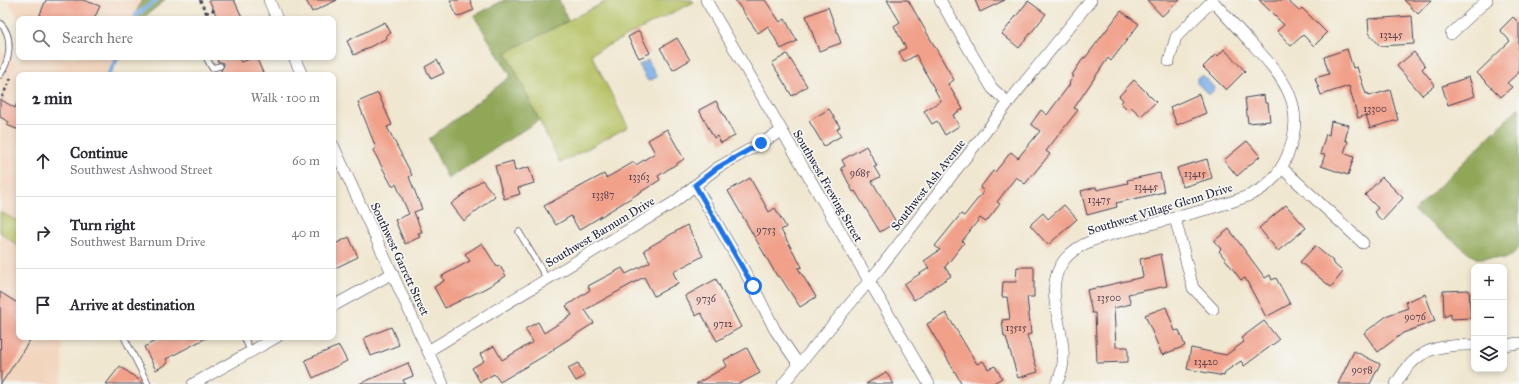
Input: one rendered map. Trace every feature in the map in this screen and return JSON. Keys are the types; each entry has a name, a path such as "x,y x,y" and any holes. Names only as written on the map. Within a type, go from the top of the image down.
{"street":[{"path":"269,0 276,16"},
{"name":"Southwest Frewing Street","path":"706,0 929,384"},
{"path":"940,0 992,88 1008,103"},
{"name":"Southwest Ash Avenue","path":"783,384 868,281 1091,0"},
{"path":"1169,61 1176,37 1212,0"},
{"name":"Southwest Village Glenn Drive","path":"1056,384 1063,373 1064,352 1057,312 1055,281 1066,259 1076,248 1104,236 1225,204 1258,191 1271,181 1282,168 1292,144 1295,130 1295,115 1291,96 1277,71 1212,0"},
{"path":"1451,34 1487,0"},
{"path":"295,60 301,72"},
{"name":"Southwest Barnum Drive","path":"428,351 673,203 717,168 782,130"},
{"name":"Southwest Garrett Street","path":"336,150 443,384"},
{"path":"1282,168 1363,243"},
{"path":"695,185 753,286 775,330 799,365"},
{"path":"1175,218 1193,288 1213,309"},
{"path":"336,304 393,273"},
{"path":"192,384 272,340"},
{"path":"1507,345 1519,343"},
{"path":"1396,384 1408,367 1422,354 1446,345 1471,345"}],"lane":[{"path":"0,23 8,35 10,48 5,68 0,76"},
{"path":"208,60 212,68 220,66"},
{"path":"519,232 547,279"},
{"path":"126,340 148,384"},
{"path":"245,340 251,352"}],"path":[{"path":"200,0 208,16"},
{"path":"206,13 216,9"},
{"path":"2,96 12,75"}],"shaded area":[{"path":"10,0 142,0 134,16 17,16 10,5"},
{"path":"0,51 19,63 20,60 113,60 107,72 16,72 16,340 62,340 62,384 0,384"}],"green space":[{"path":"142,0 165,0 146,16 134,16"},
{"path":"504,0 559,0 568,21 506,52 539,120 448,179 429,139 511,76 474,16"},
{"path":"609,0 692,0 694,2 591,54 628,127 560,163 506,52"},
{"path":"1519,107 1519,248 1508,258 1476,258 1414,211"},
{"path":"0,212 16,220 16,245 0,232"}],"water":[{"path":"648,60 657,77 648,81 639,65"},
{"path":"1199,76 1204,76 1215,89 1209,95 1197,83 1197,78"}],"building":[{"path":"46,0 83,0 100,6 95,16 39,16"},
{"path":"209,0 234,0 242,16 217,16"},
{"path":"306,0 337,0 312,12"},
{"path":"450,0 470,0 474,10 457,17"},
{"path":"735,0 765,0 780,22 785,19 797,41 781,49 768,26 758,33"},
{"path":"887,0 908,0 954,80 948,84 963,109 953,115 959,126 945,135 937,121 932,124 924,111 941,101 916,55 904,62 899,52 906,48 894,26 900,22"},
{"path":"975,0 1005,0 980,12"},
{"path":"1147,0 1180,0 1162,16"},
{"path":"1259,0 1287,0 1299,11 1302,8 1327,33 1314,46 1303,35 1291,46 1277,31 1284,25"},
{"path":"1404,0 1431,0 1418,14"},
{"path":"1028,1 1046,14 1019,48 1002,34"},
{"path":"828,7 841,43 819,51 806,16"},
{"path":"1121,11 1139,24 1111,61 1108,58 1074,108 1078,110 1046,151 1050,154 1025,184 1016,177 997,202 1000,204 986,222 980,218 962,241 964,243 945,267 951,276 914,300 904,284 929,268 924,261 940,250 935,246 961,214 964,216 984,191 980,188 993,171 995,172 1011,152 1018,158 1040,131 1031,124 1041,110 1047,115 1070,84 1069,83 1074,76 1072,75 1084,57 1085,58"},
{"path":"1412,16 1414,44 1380,46 1369,33 1368,19"},
{"path":"1513,17 1519,23 1519,72 1507,83 1512,87 1501,97 1477,73 1510,41 1500,30"},
{"path":"385,22 391,33 386,35 387,38 354,55 347,41"},
{"path":"639,31 650,53 639,58 628,37"},
{"path":"677,38 690,60 673,70 660,48"},
{"path":"1224,49 1245,71 1226,90 1203,67 1216,54 1218,56"},
{"path":"1347,49 1353,68 1357,67 1366,94 1368,93 1369,96 1390,90 1398,120 1370,128 1366,115 1358,118 1349,86 1321,95 1315,78 1329,74 1324,57"},
{"path":"1414,52 1425,66 1422,69 1435,85 1422,95 1397,66"},
{"path":"787,54 807,86 792,96 772,63"},
{"path":"217,60 240,60 241,62 247,60 257,60 263,72 222,72 221,70 224,65 222,62 218,62"},
{"path":"437,60 444,73 431,79 425,67"},
{"path":"1469,77 1475,96 1448,105 1442,86"},
{"path":"1134,80 1156,102 1141,116 1131,107 1128,110 1121,103 1123,100 1119,96"},
{"path":"378,93 392,125 387,127 412,175 409,177 422,209 414,212 422,232 418,233 420,237 405,244 395,220 409,214 396,184 392,186 373,150 376,148 358,102"},
{"path":"1199,94 1206,113 1177,125 1170,107"},
{"path":"1264,95 1265,103 1268,103 1270,121 1248,123 1245,98"},
{"path":"0,99 15,108 16,106 16,129 7,125 9,122 0,117"},
{"path":"716,101 735,136 721,143 717,136 714,138 699,110"},
{"path":"829,109 840,127 837,129 841,136 824,146 809,121"},
{"path":"1331,121 1349,125 1345,140 1348,141 1344,153 1354,157 1348,175 1321,166 1325,155 1320,154 1326,134 1329,135"},
{"path":"667,129 684,159 658,176 660,180 579,230 571,216 556,225 544,206 604,174 606,178 634,162 636,165 655,153 648,140"},
{"path":"1247,141 1260,156 1237,176 1224,160"},
{"path":"866,146 877,166 874,167 880,177 872,181 896,222 880,232 855,191 853,192 841,168 845,166 842,160"},
{"path":"1207,159 1212,178 1183,187 1177,168"},
{"path":"513,161 515,171 529,167 534,183 518,188 520,194 504,199 495,166"},
{"path":"1160,173 1164,192 1116,203 1117,207 1087,215 1081,191 1096,187 1097,190 1128,183 1127,180"},
{"path":"1382,177 1403,198 1382,221 1374,212 1378,208 1365,195"},
{"path":"750,178 769,212 775,208 786,227 781,230 802,267 798,268 816,297 800,307 781,278 777,276 728,191"},
{"path":"482,180 495,196 464,221 451,204"},
{"path":"1064,205 1077,219 1048,245 1030,225 1043,213 1048,219"},
{"path":"1286,205 1306,228 1278,251 1259,228"},
{"path":"687,225 703,256 673,272 678,283 654,296 644,277 585,310 594,323 553,349 554,350 500,382 494,374 480,382 472,368 484,361 480,354 494,346 502,360 533,342 525,329 538,322 544,333 572,315 566,306 590,290 588,286 622,268 626,274 650,262 644,250"},
{"path":"1229,229 1265,278 1270,275 1272,280 1276,278 1290,304 1266,317 1245,278 1241,280 1219,251 1221,249 1214,241"},
{"path":"349,237 358,257 336,268 336,244"},
{"path":"482,243 497,267 500,266 506,276 486,288 445,308 434,287 444,281 442,276 470,261 465,254"},
{"path":"1315,246 1333,261 1332,262 1343,272 1331,287 1300,262"},
{"path":"1161,254 1167,286 1128,294 1131,304 1114,308 1116,347 1128,347 1128,362 1097,363 1095,313 1092,313 1087,290 1143,277 1140,259"},
{"path":"1017,267 1034,267 1034,297 1027,297 1031,334 1027,335 1038,372 1018,378 1006,337 1004,337 1002,320 1010,319 1007,297 1002,297 1003,282 1016,282"},
{"path":"716,279 741,327 717,341 701,313 696,316 685,296"},
{"path":"1469,290 1471,318 1451,319 1451,314 1444,317 1443,291"},
{"path":"0,292 16,302 16,340 30,340 1,384"},
{"path":"1425,294 1435,321 1403,333 1378,352 1364,333 1388,315 1408,308 1405,302"},
{"path":"1166,307 1175,331 1179,330 1185,346 1162,355 1145,315"},
{"path":"946,313 977,364 983,361 988,369 995,366 1002,378 992,384 962,384 927,324"},
{"path":"1264,321 1279,340 1244,366 1241,361 1225,372 1224,376 1187,369 1191,348 1226,355 1244,342 1241,338"},
{"path":"391,327 399,345 371,356 364,338"},
{"path":"157,340 202,340 166,359 168,363 156,370 144,347"},
{"path":"339,346 347,361 313,378 305,360"},
{"path":"747,348 760,373 739,384 696,384 727,366 724,360"},
{"path":"1354,351 1380,364 1370,384 1338,384"},
{"path":"408,363 413,376 403,380 405,384 359,384"},
{"path":"578,363 585,376 576,381 568,368"},
{"path":"120,366 143,383 143,384 106,384"},
{"path":"886,372 894,384 866,384"}],"waterway":[{"path":"136,16 157,0"},
{"path":"110,72 116,60"}],"route":[{"path":"753,286 695,185 717,168 761,143"}]}
